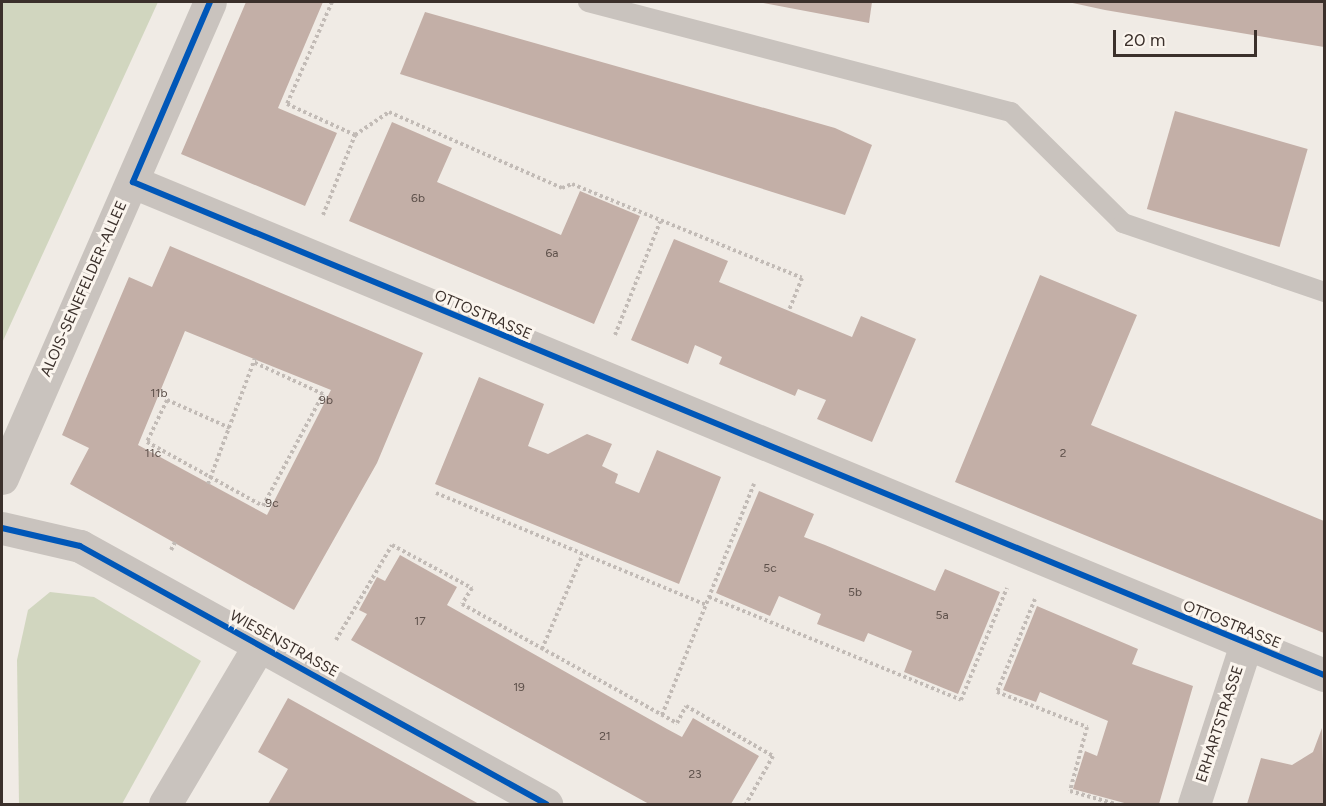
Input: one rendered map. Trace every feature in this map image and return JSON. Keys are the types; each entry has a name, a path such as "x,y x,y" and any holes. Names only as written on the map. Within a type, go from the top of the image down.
{"street":[{"name":"ALOIS-SENEFELDER-ALLEE","path":"3,466 133,182 210,2"},
{"name":"OTTOSTRASSE","path":"133,182 1324,675"},
{"name":"WIESENSTRASSE","path":"2,528 80,546 546,804"},
{"path":"165,804 260,644"},
{"name":"ERHARTSTRASSE","path":"1194,804 1246,644"}],"lane":[{"path":"588,2 1011,112 1123,223 1324,292"}],"path":[{"path":"332,2 287,104 355,135"},
{"path":"307,255 355,135 388,112 562,188 572,184 660,222 802,278 789,311"},
{"path":"598,376 660,222"},
{"path":"208,484 212,478 230,428 254,360 323,394 263,506 212,478 147,442 166,400 230,428"},
{"path":"662,715 769,447"},
{"path":"436,493 706,605"},
{"path":"316,675 392,544 472,588 462,604 677,723 686,706 773,756 746,804"},
{"path":"543,649 582,554"},
{"path":"709,597 961,700 1036,557"},
{"path":"1036,557 997,692 1087,727 1070,791 1115,804"}],"green space":[{"path":"2,2 158,2 2,343"},
{"path":"50,592 94,597 201,661 122,804 19,804 17,660 28,610"}],"building":[{"path":"246,2 323,2 278,108 337,133 305,206 181,154"},
{"path":"758,2 872,2 869,23"},
{"path":"1068,2 1324,2 1324,47 1105,10"},
{"path":"425,12 835,128 872,145 845,215 400,74"},
{"path":"1175,111 1308,149 1280,247 1147,209"},
{"path":"392,122 452,148 437,182 561,235 580,191 640,216 594,324 349,221"},
{"path":"674,239 728,261 719,282 852,337 861,316 916,339 872,442 817,419 826,400 798,389 795,396 719,364 722,357 695,345 688,364 631,340"},
{"path":"170,246 423,353 377,463 294,610 70,484 89,448 62,435 129,277 152,287","holes":["185,331 331,390 267,515 138,445"]},
{"path":"1040,275 1137,315 1091,425 1324,521 1324,633 955,482"},
{"path":"479,377 544,404 528,446 548,454 587,434 612,444 602,466 618,474 615,483 639,493 657,450 721,477 679,584 435,484"},
{"path":"759,491 814,514 804,537 935,591 945,569 1000,592 958,694 904,672 912,651 868,633 864,642 817,624 821,614 779,596 770,616 716,593"},
{"path":"400,555 457,587 447,605 667,729 682,737 693,718 759,756 731,804 649,804 351,640 367,614 359,610 377,577 385,581"},
{"path":"1037,606 1138,649 1132,664 1193,686 1159,804 1128,804 1073,789 1085,751 1097,756 1108,721 1040,692 1036,702 1003,690"},
{"path":"288,698 479,804 268,804 288,769 258,752"},
{"path":"1322,728 1324,803 1247,804 1261,758 1292,765 1313,752"}],"cycle path":[{"path":"210,2 133,182 1324,675"},
{"path":"2,528 80,546 546,804"}]}
